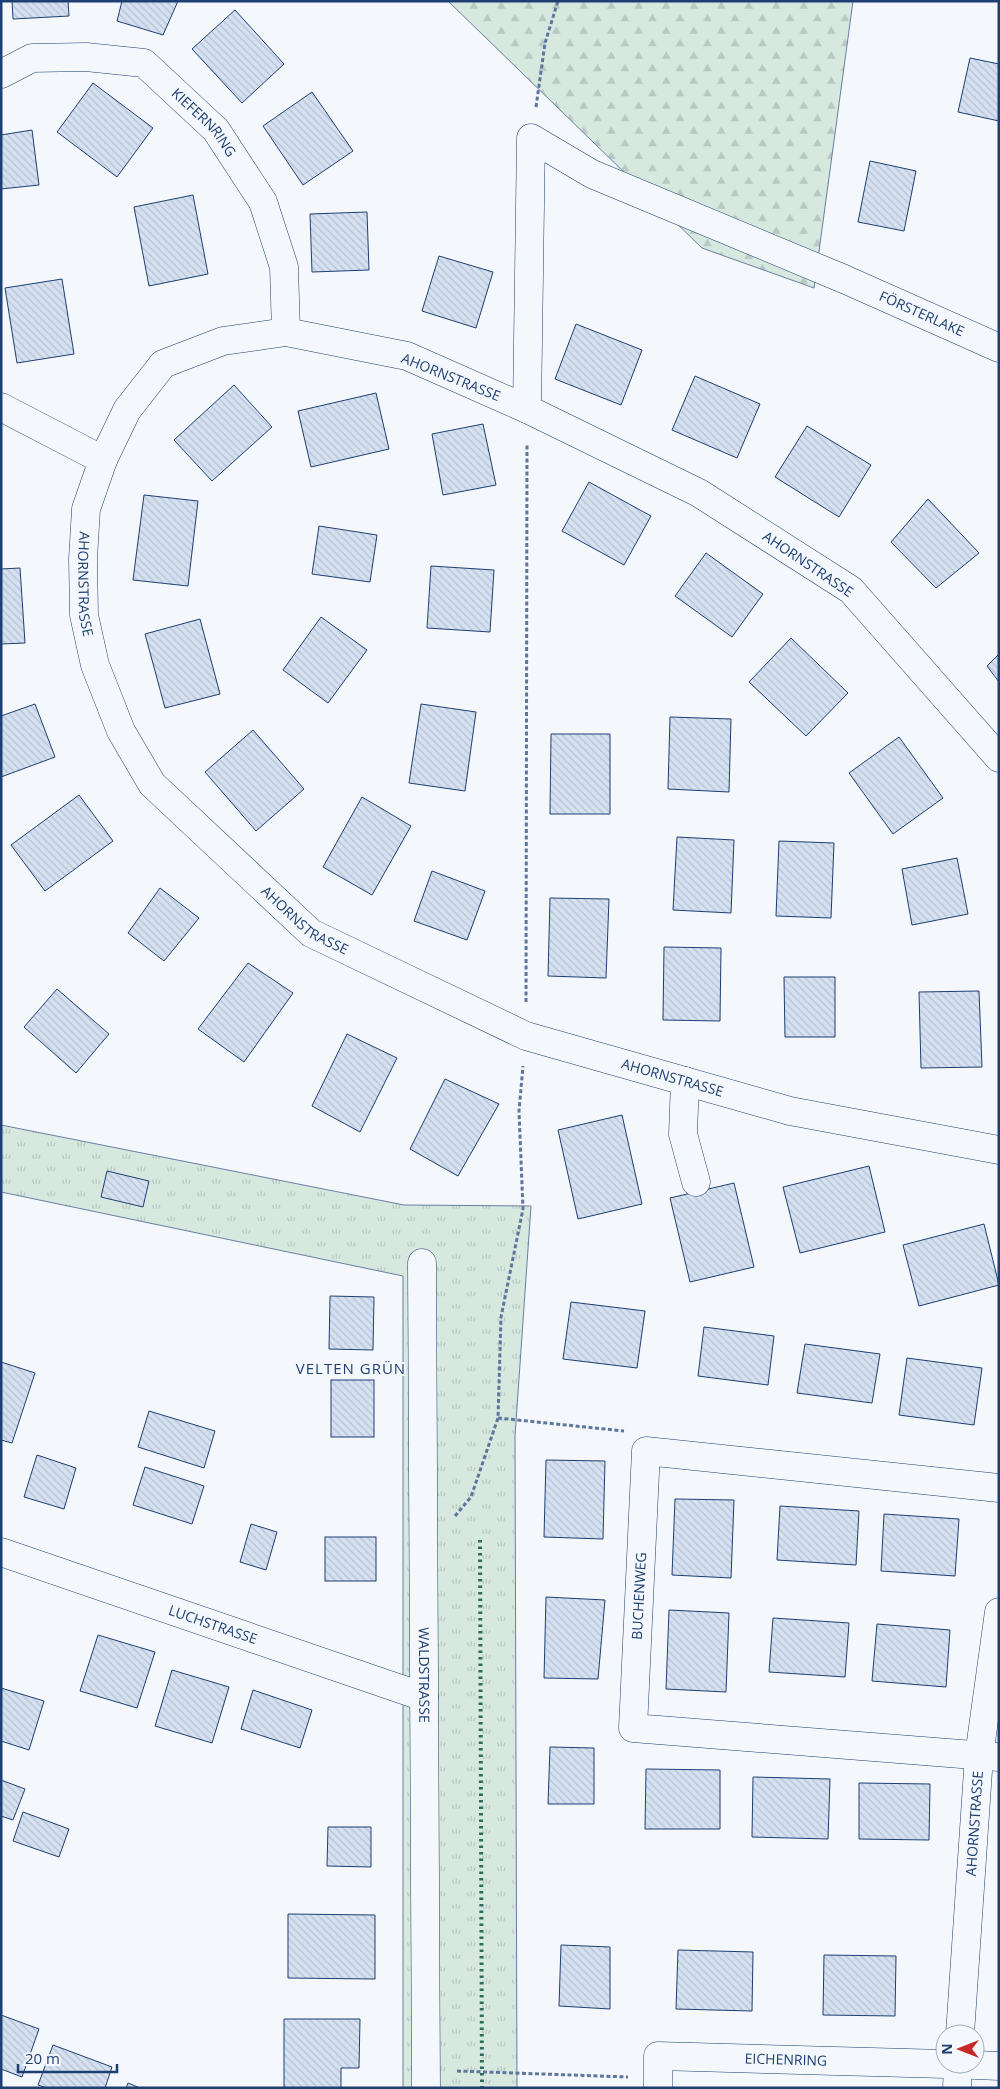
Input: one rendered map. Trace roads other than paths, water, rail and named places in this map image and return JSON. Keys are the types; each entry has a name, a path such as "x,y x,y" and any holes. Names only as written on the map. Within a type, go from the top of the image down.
{"street":[{"name":"KIEFERNRING","path":"1,74 32,58 86,57 144,63 216,130 263,202 284,267 286,332"},
{"name":"FÖRSTERLAKE","path":"527,409 532,138 592,174 844,279 999,348"},
{"name":"AHORNSTRASSE","path":"999,758 851,590 699,493 527,409 407,356 286,332 222,341 163,364 127,410 103,460 86,509 83,559 84,615 98,674 121,731 152,784 311,933 526,1036 790,1110 999,1150"},
{"path":"1,408 103,460"},
{"path":"685,1081 683,1134 696,1182"},
{"name":"WALDSTRASSE","path":"422,1263 426,2079"},
{"name":"BUCHENWEG","path":"989,1757 633,1728 646,1451 999,1488"},
{"name":"LUCHSTRASSE","path":"1,1552 424,1697"},
{"name":"AHORNSTRASSE","path":"961,2024 989,1757 999,1612"},
{"name":"EICHENRING","path":"658,2083 658,2056 935,2064"},
{"path":"985,2065 999,2066"},
{"path":"957,2088 958,2074"}],"district":[{"name":"VELTEN GRÜN","path":"351,1369"}]}
